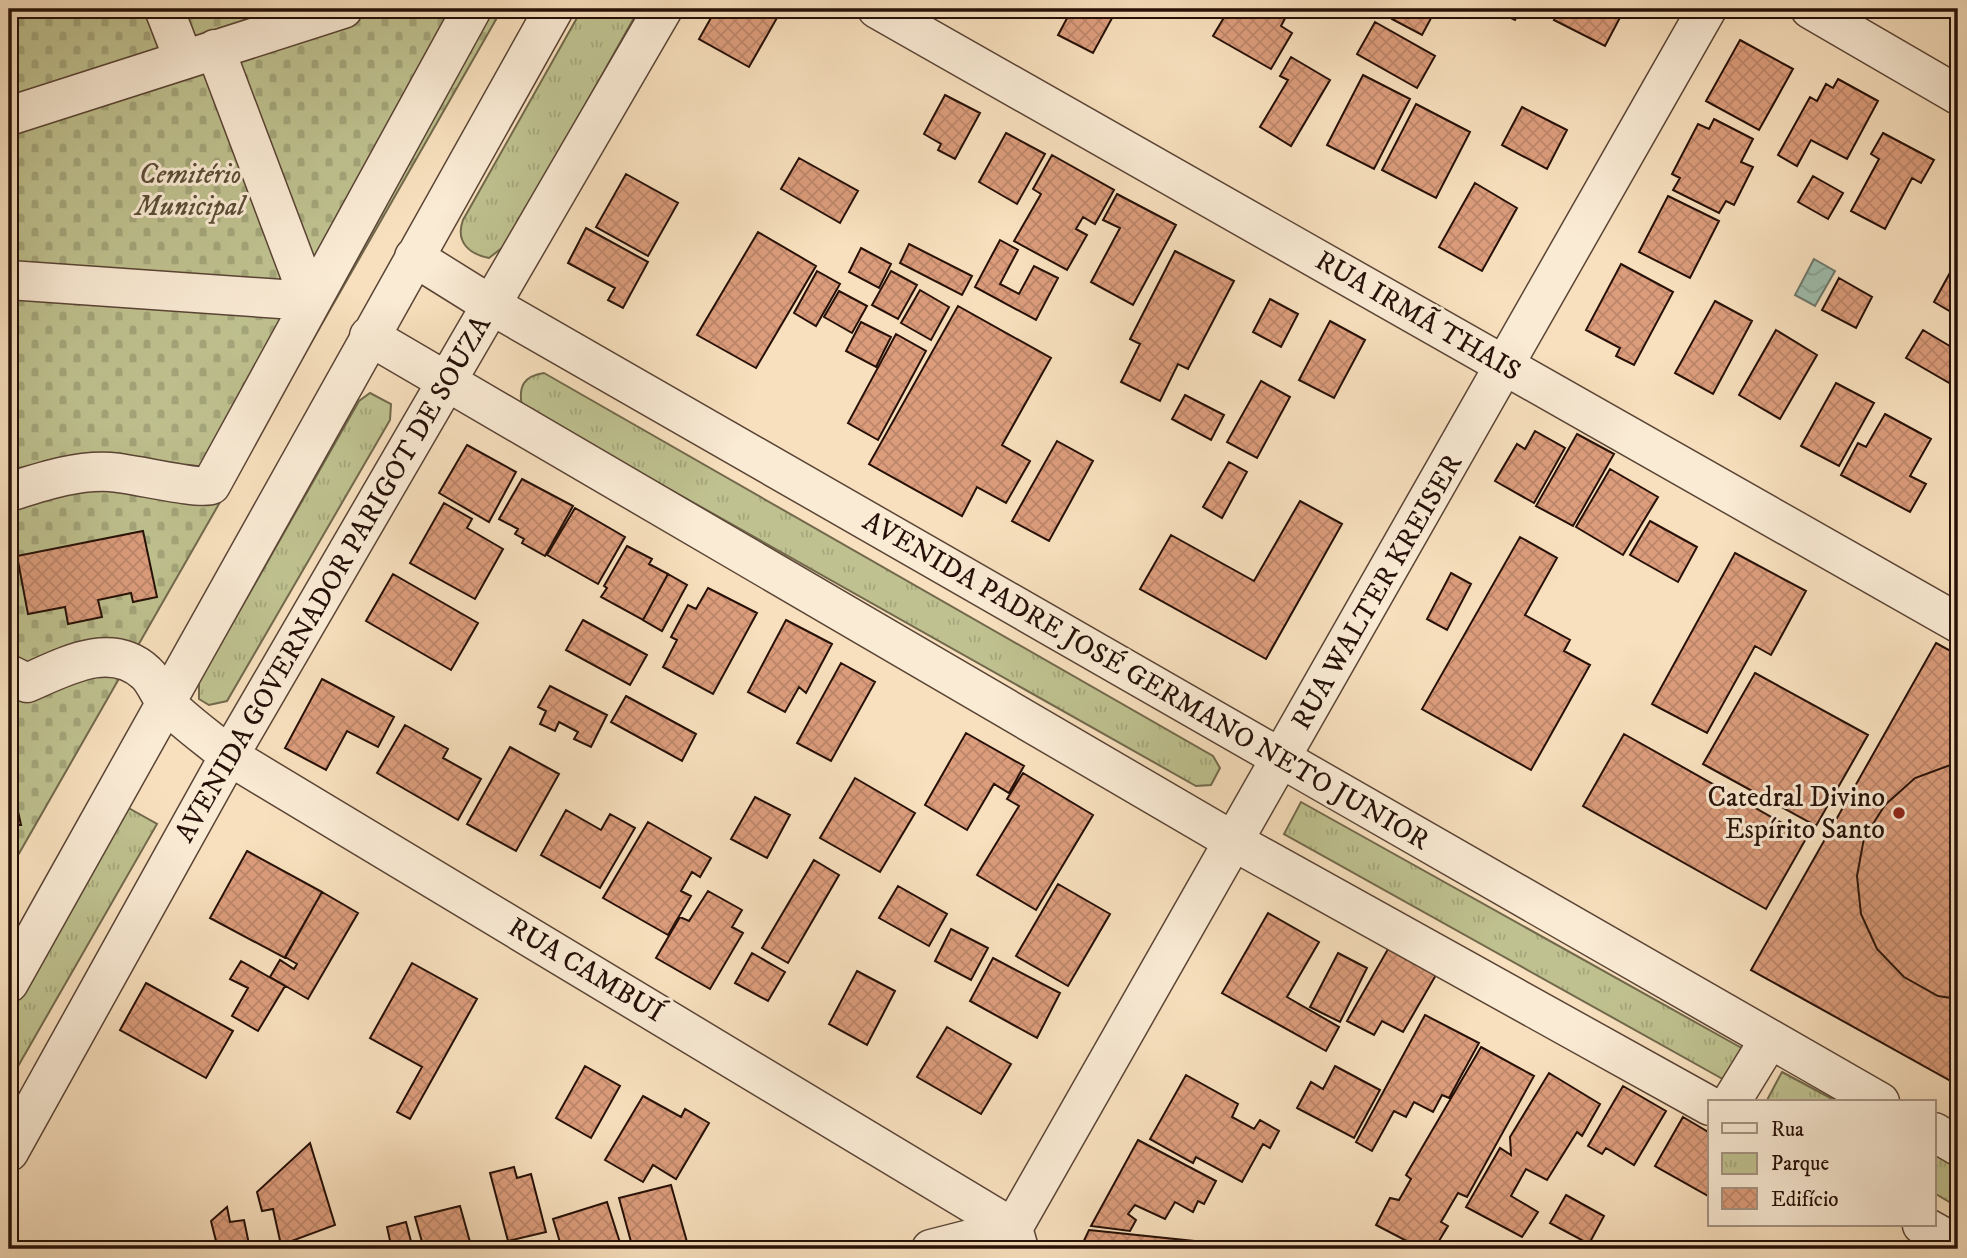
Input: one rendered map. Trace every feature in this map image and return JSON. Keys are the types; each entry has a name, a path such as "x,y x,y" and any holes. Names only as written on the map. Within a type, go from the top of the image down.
{"street":[{"path":"164,9 199,53 310,301"},
{"path":"9,116 343,9"},
{"path":"9,492 60,477 108,472 180,481 203,488 211,485 472,9"},
{"path":"9,983 554,9"},
{"name":"AVENIDA GOVERNADOR PARIGOT DE SOUZA","path":"9,1152 229,756 663,9"},
{"name":"RUA IRMÃ THAIS","path":"877,9 1958,623"},
{"name":"RUA WALTER KREISER","path":"1016,1238 1233,841 1706,9"},
{"path":"1810,9 1958,95"},
{"name":"AVENIDA PADRE JOSÉ GERMANO NETO JUNIOR","path":"414,257 491,305 1876,1100"},
{"path":"9,280 310,301"},
{"path":"369,336 1233,841 1708,1105"},
{"name":"RUA CAMBUÍ","path":"9,674 27,683 78,660 106,656 132,662 149,675 166,702 229,756 1016,1238"},
{"path":"1732,1100 1769,1040"},
{"path":"1936,1133 1958,1146"},
{"path":"1924,1226 1958,1245"},
{"path":"931,1249 1016,1238"}],"green space":[{"name":"Cemitério Municipal","path":"9,9 502,9 9,871"},
{"path":"582,9 639,9 507,244 489,258 475,253 462,241 463,220"},
{"path":"544,373 1213,756 1220,768 1211,785 1196,786 522,406 521,393 524,383 527,379"},
{"path":"370,393 391,404 390,420 227,701 209,705 199,699 199,682 359,401"},
{"path":"1301,802 1747,1051 1728,1082 1284,834"},
{"path":"125,806 157,824 9,1082 9,1009"},
{"path":"1782,1072 1834,1100 1767,1100"},
{"path":"1936,1155 1958,1167 1958,1207 1936,1194"}],"water":[{"path":"1814,259 1835,271 1815,306 1795,295"}],"building":[{"path":"716,9 782,9 749,67 699,39"},
{"path":"1072,9 1117,9 1093,53 1058,35"},
{"path":"1229,9 1290,9 1281,26 1292,33 1271,69 1213,36"},
{"path":"1398,9 1436,9 1422,35 1392,19"},
{"path":"1492,9 1521,9 1515,20"},
{"path":"1561,9 1641,9 1637,16 1624,10 1605,46 1554,20"},
{"path":"1375,22 1435,56 1417,88 1357,54"},
{"path":"1740,40 1793,69 1759,130 1706,101"},
{"path":"1291,57 1330,80 1291,146 1260,127 1288,80 1280,76"},
{"path":"1363,75 1410,99 1374,169 1327,145"},
{"path":"1838,79 1878,101 1847,159 1811,140 1797,166 1778,155 1810,97 1817,101 1826,84 1833,88"},
{"path":"945,95 980,113 955,159 938,150 941,144 924,134"},
{"path":"1416,104 1470,132 1436,198 1382,170"},
{"path":"1522,107 1567,130 1547,169 1502,145"},
{"path":"1714,119 1753,139 1741,162 1753,167 1734,205 1726,201 1719,213 1673,190 1680,178 1672,174 1698,124 1709,129"},
{"path":"1006,133 1045,154 1017,204 979,182"},
{"path":"1883,133 1934,160 1921,183 1912,178 1885,229 1851,211 1879,159 1871,154"},
{"path":"1052,155 1114,190 1095,224 1083,217 1076,229 1087,235 1067,270 1014,241 1041,194 1033,189"},
{"path":"799,158 858,191 840,223 781,189"},
{"path":"626,174 678,203 648,256 596,227"},
{"path":"1813,176 1843,193 1828,219 1798,202"},
{"path":"1475,183 1517,208 1482,271 1439,247"},
{"path":"1117,194 1176,225 1133,305 1091,282 1120,228 1103,220"},
{"path":"1668,196 1719,221 1690,278 1639,252"},
{"path":"586,228 648,262 623,308 608,300 615,288 568,263"},
{"path":"758,232 816,266 756,368 697,335"},
{"path":"1000,240 1018,250 1000,284 1019,294 1034,266 1058,278 1036,320 975,287"},
{"path":"909,244 972,276 962,295 900,263"},
{"path":"861,248 891,264 879,288 849,272"},
{"path":"1175,251 1234,281 1188,369 1178,364 1160,401 1121,382 1140,344 1130,339"},
{"path":"1958,258 1958,316 1934,302"},
{"path":"1621,264 1673,292 1634,365 1616,356 1620,348 1586,330"},
{"path":"817,271 840,284 816,326 794,313"},
{"path":"891,271 917,285 898,319 872,305"},
{"path":"1839,278 1872,297 1856,328 1822,310"},
{"path":"920,290 949,307 931,340 901,323"},
{"path":"839,291 867,306 852,333 824,317"},
{"path":"1270,299 1298,314 1281,347 1253,332"},
{"path":"1715,301 1752,321 1713,394 1675,373"},
{"path":"958,306 1051,358 1002,445 1030,461 1006,503 977,487 962,516 869,464"},
{"path":"1330,321 1365,340 1334,398 1299,380"},
{"path":"861,322 891,337 876,367 846,351"},
{"path":"1776,330 1817,355 1780,419 1739,395"},
{"path":"1923,330 1958,351 1958,388 1906,358"},
{"path":"896,334 926,351 878,440 848,423"},
{"path":"1261,381 1290,397 1257,458 1227,442"},
{"path":"1836,383 1874,403 1839,466 1801,446"},
{"path":"1185,395 1224,415 1211,440 1172,419"},
{"path":"1885,414 1931,439 1910,476 1926,484 1910,512 1841,475 1858,443 1866,447"},
{"path":"1535,431 1565,448 1534,503 1495,481 1517,444 1525,449"},
{"path":"1577,434 1614,454 1573,526 1536,506"},
{"path":"1057,441 1093,461 1049,541 1012,521"},
{"path":"467,445 516,472 489,522 439,493"},
{"path":"1229,462 1247,472 1222,518 1203,507"},
{"path":"1610,469 1658,497 1623,555 1576,527"},
{"path":"522,479 573,506 545,556 522,543 524,539 515,534 518,529 499,519"},
{"path":"1300,501 1342,524 1266,659 1140,589 1171,535 1254,581"},
{"path":"444,503 472,519 467,528 503,549 475,599 410,563"},
{"path":"575,508 625,537 598,584 547,555"},
{"path":"1650,521 1697,547 1678,582 1630,555"},
{"path":"143,531 157,597 133,602 131,593 98,600 102,617 68,624 65,607 28,614 17,556"},
{"path":"1520,537 1557,558 1525,615 1570,640 1564,651 1590,665 1531,770 1422,709"},
{"path":"627,546 652,559 649,564 668,574 643,620 601,597 607,588 604,586"},
{"path":"1735,553 1806,591 1771,655 1755,646 1707,733 1652,704"},
{"path":"1451,573 1471,584 1447,630 1427,619"},
{"path":"393,574 478,623 451,670 366,621"},
{"path":"668,574 687,585 662,631 643,620"},
{"path":"708,588 757,613 713,694 663,667 677,640 671,637 688,605 696,609"},
{"path":"583,620 647,655 630,685 566,650"},
{"path":"786,620 832,644 806,693 799,687 785,712 748,692"},
{"name":"Catedral Divino Espírito Santo","path":"1936,643 1958,655 1958,1085 1751,970"},
{"path":"841,663 875,682 831,761 797,743"},
{"path":"1755,673 1868,735 1816,826 1703,764"},
{"path":"322,679 394,717 378,747 347,731 326,770 285,748"},
{"path":"550,686 607,715 591,747 574,739 578,732 559,722 555,731 540,724 546,711 538,707"},
{"path":"626,696 696,734 682,761 611,722"},
{"path":"405,725 448,749 443,758 481,779 458,820 377,773"},
{"path":"966,733 1024,766 1009,793 994,784 967,830 925,805"},
{"path":"1624,734 1807,837 1766,909 1583,806"},
{"path":"510,747 559,774 516,851 467,824"},
{"path":"9,763 12,784 21,825 9,825"},
{"name":"Catedral Divino Espírito Santo","path":"1958,764 1958,999 1938,996 1904,977 1877,949 1861,914 1857,876 1864,838 1885,805 1915,778"},
{"path":"1023,773 1093,815 1036,910 977,875 1019,806 1007,799"},
{"path":"855,778 915,813 880,872 820,838"},
{"path":"755,797 790,815 767,858 731,839"},
{"path":"566,810 601,830 610,814 635,828 600,888 541,855"},
{"path":"648,822 711,858 700,877 692,872 681,891 691,896 668,935 603,898"},
{"path":"247,851 322,892 285,958 210,918"},
{"path":"814,860 839,875 788,963 762,948"},
{"path":"1058,884 1110,914 1068,986 1016,956"},
{"path":"898,886 947,914 929,946 879,918"},
{"path":"708,891 742,910 732,927 743,933 710,989 656,958 680,917 689,921"},
{"path":"322,892 358,913 308,999 270,977 280,960 294,969 297,964 285,957"},
{"path":"1268,913 1319,942 1287,997 1339,1027 1326,1051 1222,993"},
{"path":"951,929 988,948 971,980 935,961"},
{"path":"1388,949 1436,975 1403,1032 1382,1021 1374,1035 1347,1021"},
{"path":"752,953 785,972 768,1001 735,983"},
{"path":"1338,953 1367,968 1340,1022 1310,1007"},
{"path":"993,958 1060,993 1037,1038 970,1001"},
{"path":"241,961 285,986 258,1031 232,1016 248,988 230,979"},
{"path":"412,963 477,999 410,1119 397,1112 422,1067 370,1038"},
{"path":"857,971 895,991 867,1045 829,1024"},
{"path":"146,983 233,1031 206,1078 120,1030"},
{"path":"1425,1015 1479,1043 1449,1098 1442,1095 1433,1112 1414,1102 1406,1117 1394,1111 1372,1151 1356,1142"},
{"path":"947,1027 1011,1064 981,1114 917,1077"},
{"path":"1481,1047 1534,1076 1467,1197 1458,1193 1441,1222 1448,1226 1434,1249 1422,1249 1376,1225 1390,1198 1399,1200 1411,1179 1406,1175"},
{"path":"585,1066 620,1086 591,1138 556,1118"},
{"path":"1335,1066 1380,1090 1354,1138 1297,1108 1311,1082 1323,1089"},
{"path":"1549,1073 1600,1104 1582,1136 1577,1132 1547,1180 1526,1169 1511,1196 1538,1212 1522,1237 1466,1207 1500,1148 1511,1155 1510,1137"},
{"path":"1186,1075 1238,1104 1232,1117 1254,1129 1260,1120 1279,1131 1270,1148 1263,1144 1242,1182 1196,1157 1193,1163 1150,1139"},
{"path":"1623,1086 1666,1111 1634,1165 1606,1148 1602,1154 1588,1146"},
{"path":"643,1096 681,1117 685,1109 709,1123 676,1179 653,1165 643,1182 605,1160"},
{"path":"1683,1117 1708,1132 1708,1196 1655,1166"},
{"path":"1138,1140 1216,1181 1204,1204 1198,1201 1193,1212 1175,1202 1165,1219 1135,1205 1128,1214 1136,1220 1130,1231 1091,1226"},
{"path":"310,1143 335,1225 281,1245 273,1209 262,1211 257,1192"},
{"path":"514,1167 517,1178 531,1174 546,1232 508,1241 490,1173"},
{"path":"671,1185 689,1249 633,1249 619,1198"},
{"path":"1566,1195 1604,1216 1589,1244 1550,1223"},
{"path":"607,1202 622,1249 562,1249 553,1219"},
{"path":"460,1206 472,1249 424,1249 415,1217"},
{"path":"227,1207 230,1222 244,1220 250,1249 218,1249 211,1221"},
{"path":"406,1222 413,1249 373,1249 391,1245 387,1227"},
{"path":"1089,1230 1194,1241 1195,1249 1080,1249"}],"place":[{"name":"Catedral Divino Espírito Santo","path":"1899,813"}]}
